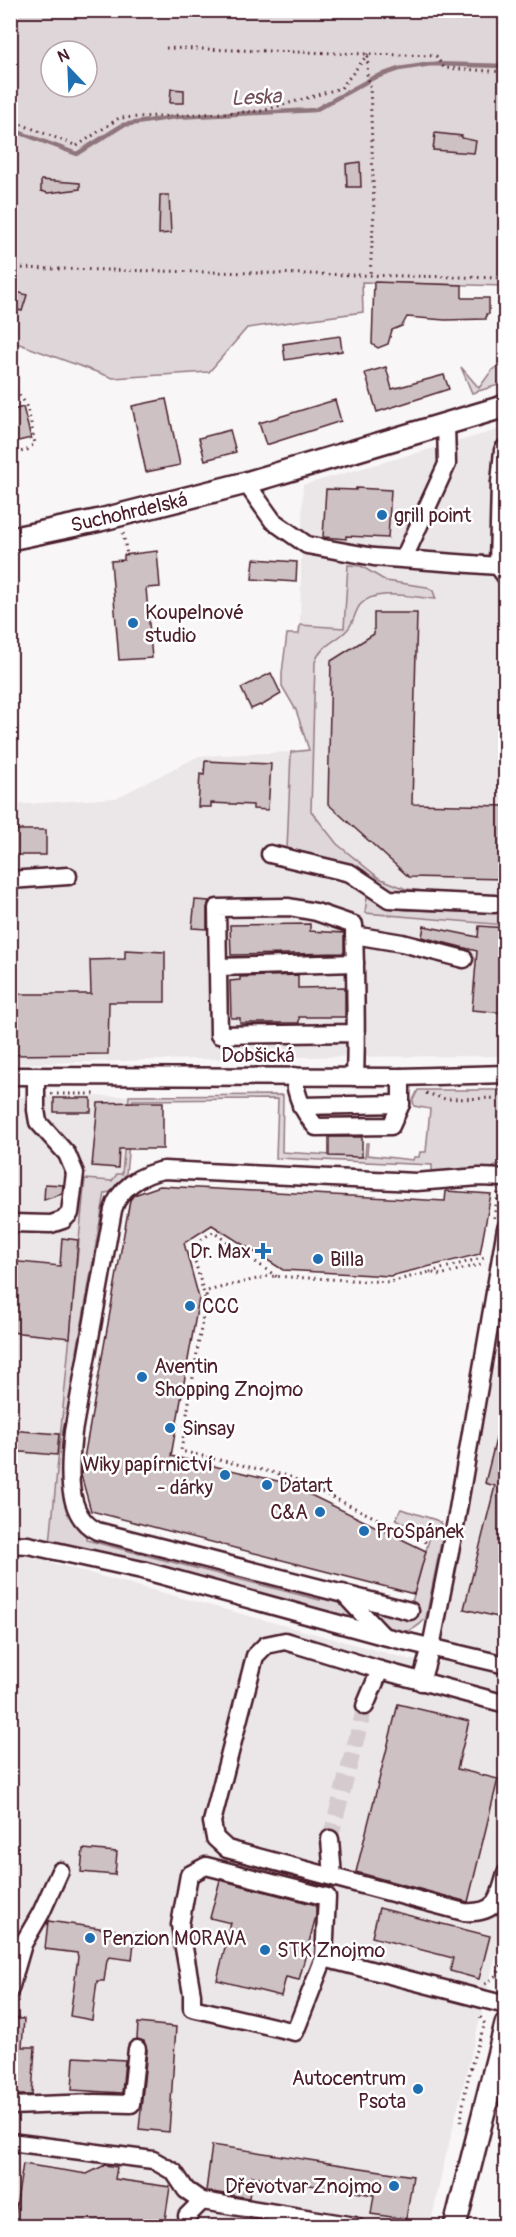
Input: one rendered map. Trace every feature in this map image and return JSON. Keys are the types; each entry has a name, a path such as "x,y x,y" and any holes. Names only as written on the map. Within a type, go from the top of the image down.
{"main road":[{"name":"Suchohrdelská","path":"10,539 100,520 246,483 506,406"},
{"path":"456,2226 506,2024"}],"street":[{"path":"404,558 447,464 446,424"},
{"path":"246,483 273,521 307,544 374,557 404,558 502,571 503,450 506,447"},
{"path":"270,854 350,873 389,899 495,904"},
{"path":"10,879 68,876"},
{"path":"355,1077 356,1033 354,925 316,912 289,907 217,908 219,1035 356,1033"},
{"path":"354,935 402,943 464,958"},
{"path":"218,968 355,963"},
{"name":"Dobšická","path":"10,1076 401,1077 506,1074"},
{"path":"10,1223 51,1224 63,1220 70,1213 75,1173 67,1154 38,1122 36,1076"},
{"path":"294,1076 295,1091 308,1116 326,1138 381,1136 396,1114 401,1077"},
{"path":"308,1116 396,1114"},
{"path":"410,1611 97,1530 87,1525 78,1513 71,1484 71,1454 115,1202 137,1180 147,1174 164,1170 416,1182 479,1177 499,1182"},
{"path":"422,1682 431,1647 499,1302 499,1228"},
{"path":"10,1544 28,1545 142,1570 383,1636 506,1665"},
{"path":"343,1593 383,1636"},
{"path":"506,1704 422,1682 285,1641 266,1646 255,1656 212,1822 215,1838 227,1849 464,1912 479,1913 494,1905 499,1900 506,1873"},
{"path":"364,1706 380,1670"},
{"path":"330,1839 333,1877"},
{"path":"206,1866 327,1897 324,1958 295,2032 192,2008 192,1994 180,1925 189,1875 206,1866"},
{"path":"10,1989 23,1944 41,1913 60,1871"},
{"path":"324,1958 506,2005"},
{"path":"10,2106 131,2104 137,2049"},
{"path":"10,2142 153,2160 174,2172 186,2190 202,2201 355,2226"},
{"path":"187,2216 202,2201"}],"path":[{"path":"166,48 436,56 444,68 506,72"},
{"path":"368,54 367,76 370,83 374,212 370,275"},
{"path":"10,120 77,146 119,118 262,111 341,88 368,54"},
{"path":"10,268 506,278"},
{"path":"10,388 17,391 25,400 35,443 27,450 17,453"},
{"path":"123,530 127,555"},
{"path":"499,1182 499,1228"},
{"path":"205,1300 191,1245 213,1232 277,1277"},
{"path":"426,1542 288,1476 181,1451 207,1291 269,1276 390,1282 487,1257 485,1263 440,1275 430,1272"},
{"path":"461,2127 463,2104 477,2044 485,2024 475,2010 465,2006 471,1985 487,1983 498,1974 506,1948"}],"shaded area":[{"path":"10,11 505,11 505,286 362,282 363,312 247,328 209,372 113,378 11,341"},
{"path":"505,361 505,383 472,393 461,367 479,388 492,370"},
{"path":"505,428 505,913 390,908 378,902 472,896 406,889 379,878 337,844 311,811 315,662 318,653 351,625 359,607 365,601 385,594 415,598 364,568 349,566 344,628 300,625 303,485"},
{"path":"348,565 361,566 386,581 427,587 433,591 436,599 375,596 360,605 347,630 318,656 315,662 311,811 337,844 379,878 406,889 472,896 378,902 390,908 406,910 505,913 505,925 365,913 369,880 287,850 291,752 309,750 296,710 282,686 287,634 299,634 300,625 344,628"},
{"path":"291,752 287,850 370,880 365,913 505,925 505,1056 274,1057 11,1064 11,805 116,798 199,756"},
{"path":"418,1090 505,1090 505,1162 489,1169 432,1174 432,1165 276,1158 278,1099 133,1100 126,1174 111,1192 105,1193 77,1352 83,1353 72,1512 78,1528 86,1534 86,1540 320,1600 322,1595 336,1600 357,1621 50,1544 85,1179 112,1181 117,1174 122,1174 129,1096 283,1095 282,1152 365,1157 366,1143 368,1143 367,1155 413,1160 414,1157 419,1157 420,1152 426,1152 430,1109 414,1106 413,1100"},
{"path":"132,1096 128,1097 122,1174 112,1181 84,1188 52,1563 438,1667 491,1365 505,1369 505,1919 430,2226 11,2226 10,1097"},
{"path":"401,1509 436,1520 442,1524 443,1533 426,1618 418,1626 402,1632 388,1627 367,1608 408,1617 430,1536 396,1519"}],"building":[{"path":"171,89 184,90 184,103 170,103"},
{"path":"435,133 462,136 462,138 476,141 474,153 433,150"},
{"path":"360,162 361,187 347,187 346,164"},
{"path":"41,180 80,183 80,189 48,193 41,191"},
{"path":"160,195 169,195 171,233 159,234"},
{"path":"374,282 462,285 462,298 489,298 489,314 486,314 486,319 445,320 407,317 402,326 392,330 388,344 378,348 372,344"},
{"path":"10,290 27,295 22,311 10,308"},
{"path":"340,336 342,351 285,360 283,344"},
{"path":"386,367 392,389 444,375 449,389 377,412 365,373"},
{"path":"166,399 180,465 146,472 132,406"},
{"path":"335,400 341,421 266,445 259,423"},
{"path":"23,407 31,438 10,443 10,411"},
{"path":"230,430 236,452 205,460 199,438"},
{"path":"356,488 391,490 388,538 323,537 326,489 356,490"},
{"name":"Koupelnové studio","path":"157,551 160,587 146,588 152,658 119,660 111,561 124,560 124,555"},
{"path":"254,559 297,562 296,582 252,579"},
{"path":"374,613 417,613 412,804 506,806 506,879 409,877 328,804 331,661 374,634"},
{"path":"271,673 281,694 251,709 241,688"},
{"path":"205,761 271,764 268,810 253,809 253,805 211,803 211,807 198,807 200,774 204,775"},
{"path":"10,830 46,830 46,855 10,855"},
{"path":"195,900 209,901 207,929 192,928"},
{"path":"310,924 310,931 344,933 344,953 231,955 230,925"},
{"path":"424,926 478,937 479,926 506,928 506,1013 472,1010 477,951 422,937"},
{"path":"125,950 165,952 165,1002 109,1002 108,1054 10,1055 10,994 91,994 90,960 125,959"},
{"path":"298,975 298,988 345,987 345,1017 299,1017 299,1023 240,1023 240,1018 231,1018 230,981 240,980 240,977"},
{"path":"54,1098 91,1098 91,1112 54,1112"},
{"path":"163,1102 163,1149 119,1149 118,1168 92,1166 98,1103"},
{"path":"329,1137 362,1137 362,1157 329,1156"},
{"path":"45,1184 63,1185 62,1194 44,1200"},
{"name":"Aventin Shopping Znojmo","path":"160,1186 445,1201 446,1191 491,1194 480,1254 390,1276 283,1270 212,1225 184,1243 199,1298 171,1456 286,1483 426,1551 414,1594 91,1511 81,1475 130,1200 134,1195"},
{"path":"62,1238 78,1240 70,1338 10,1332 10,1261 60,1266"},
{"path":"501,1419 506,1420 506,1619 464,1609 495,1486 485,1483"},
{"path":"10,1430 59,1434 57,1455 10,1451"},
{"path":"398,1704 469,1721 457,1769 498,1779 468,1902 356,1872"},
{"path":"83,1849 117,1852 115,1875 81,1872"},
{"name":"STK Znojmo","path":"220,1880 316,1905 316,1916 299,1980 286,1977 281,1996 217,1980 231,1923 210,1918"},
{"path":"379,1908 490,1936 479,1979 450,1971 453,1958 372,1937"},
{"name":"Penzion MORAVA","path":"48,1921 135,1933 132,1960 109,1957 107,1960 104,1981 97,1981 92,2020 70,2016 78,1957 77,1953 45,1949"},
{"path":"10,2018 24,2019 22,2047 35,2047 32,2095 10,2095"},
{"path":"138,2023 176,2027 169,2132 139,2129 147,2050 144,2041 137,2039"},
{"path":"74,2057 125,2060 122,2093 72,2090"},
{"path":"212,2145 413,2176 406,2219 371,2214 374,2195 252,2176 249,2198 206,2191"},
{"path":"23,2164 87,2174 105,2165 117,2167 115,2179 170,2187 164,2226 13,2226"}],"waterway":[{"name":"Leska","path":"10,129 77,154 123,125 175,117 315,110 373,78 399,69 431,64 506,66"}],"tunnel":[{"path":"330,1839 365,1706"}],"place":[{"name":"grill point","path":"382,515"},
{"name":"Koupelnové studio","path":"133,623"},
{"name":"Dr. Max","path":"263,1251"},
{"name":"Billa","path":"318,1259"},
{"name":"CCC","path":"190,1306"},
{"name":"Aventin Shopping Znojmo","path":"142,1377"},
{"name":"Sinsay","path":"170,1428"},
{"name":"Wiky papírnictví - dárky","path":"225,1475"},
{"name":"Datart","path":"267,1485"},
{"name":"C&A","path":"320,1512"},
{"name":"ProSpánek","path":"364,1531"},
{"name":"Penzion MORAVA","path":"90,1938"},
{"name":"STK Znojmo","path":"265,1950"},
{"name":"Autocentrum Psota","path":"418,2089"},
{"name":"Dřevotvar Znojmo","path":"394,2186"}]}
